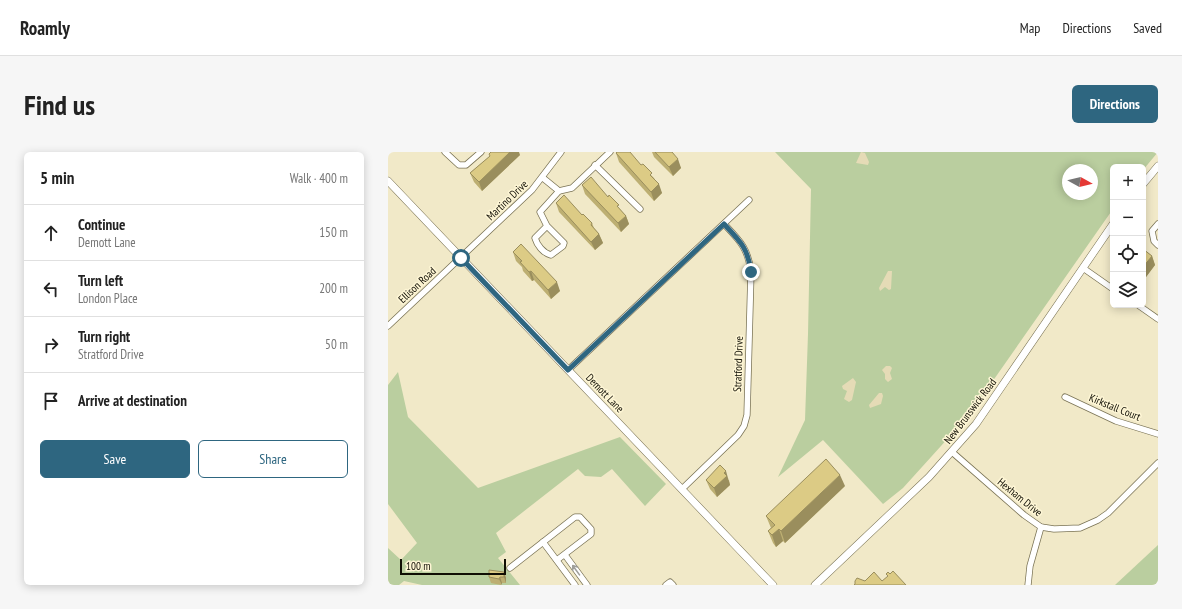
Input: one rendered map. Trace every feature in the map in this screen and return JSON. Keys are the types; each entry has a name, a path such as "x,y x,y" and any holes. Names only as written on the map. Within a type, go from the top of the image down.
{"street":[{"path":"445,152 459,165 466,165 481,152"},
{"name":"Martino Drive","path":"461,258 543,178 561,152"},
{"path":"547,226 535,238 537,244 551,255 563,246 564,243 547,226 540,212 559,191 572,188 610,152"},
{"path":"595,165 640,209"},
{"path":"1146,180 1158,166"},
{"path":"543,178 559,191"},
{"name":"Demott Lane","path":"388,181 773,585"},
{"path":"568,370 749,200"},
{"name":"Stratford Drive","path":"682,489 738,435 744,426 747,415 750,266 748,252 743,244 724,224"},
{"path":"1158,224 1152,231 1154,241 1158,245"},
{"name":"New Brunswick Road","path":"815,585 952,452 976,424 1110,228"},
{"name":"Ellison Road","path":"388,326 461,258"},
{"path":"1083,268 1110,287"},
{"path":"1142,308 1158,319"},
{"name":"Kirkstall Court","path":"1065,397 1116,421 1158,434"},
{"name":"Hexham Drive","path":"952,452 1024,515 1041,527 1054,529 1074,528 1089,525 1098,520 1119,502 1158,462"},
{"path":"510,568 575,517 583,518 591,529 591,534 557,560"},
{"path":"1028,585 1030,566 1041,527"},
{"path":"543,542 575,585"},
{"path":"565,555 587,585"},
{"path":"666,585 670,582 673,585"}],"green space":[{"path":"775,152 1158,152 1146,166 1146,164 1110,164 1110,213 969,415 903,488 883,504 823,440 778,477 805,420 811,189"},
{"path":"398,372 408,417 478,488 620,437 666,484 645,506 612,469 601,477 585,476 578,469 496,533 506,552 498,558 520,585 422,585 404,581 399,585 388,585 388,548 401,560 417,543 388,504 388,385"},
{"path":"1158,545 1158,585 1115,585"}],"sand":[{"path":"861,152 865,153 869,162 868,165 856,163"},
{"path":"888,271 892,271 891,289 889,290 885,287 880,291 879,288"},
{"path":"886,366 890,366 892,368 890,373 892,379 888,382 885,379 885,374 882,370"},
{"path":"853,378 856,382 852,400 849,402 844,399 847,391 843,389 842,386"},
{"path":"879,393 882,393 883,396 881,404 870,408 869,405"}],"building":[{"path":"491,152 510,152 479,182 470,173 490,156 489,154"},
{"path":"630,152 641,165 643,164 652,173 650,175 659,184 651,192 616,153"},
{"path":"655,152 672,152 678,159 669,167"},
{"path":"591,177 608,197 609,195 619,205 617,206 626,216 618,223 582,185"},
{"path":"564,195 582,215 583,214 592,223 591,225 599,234 591,242 556,203"},
{"path":"521,244 557,282 548,290 531,271 529,272 520,262 522,261 513,252"},
{"path":"1146,251 1152,256 1146,263"},
{"path":"826,459 840,475 781,531 779,529 772,535 768,531 775,525 766,516"},
{"path":"720,465 726,471 724,473 727,476 714,488 706,480"},
{"path":"489,570 504,572 504,577 500,577 499,579 489,577"},
{"path":"893,571 906,585 854,585 857,578 865,581 874,572 882,581 888,576 886,574 888,572 890,574"}],"route":[{"path":"461,258 568,370 724,224 743,244 748,252 751,272"}]}
